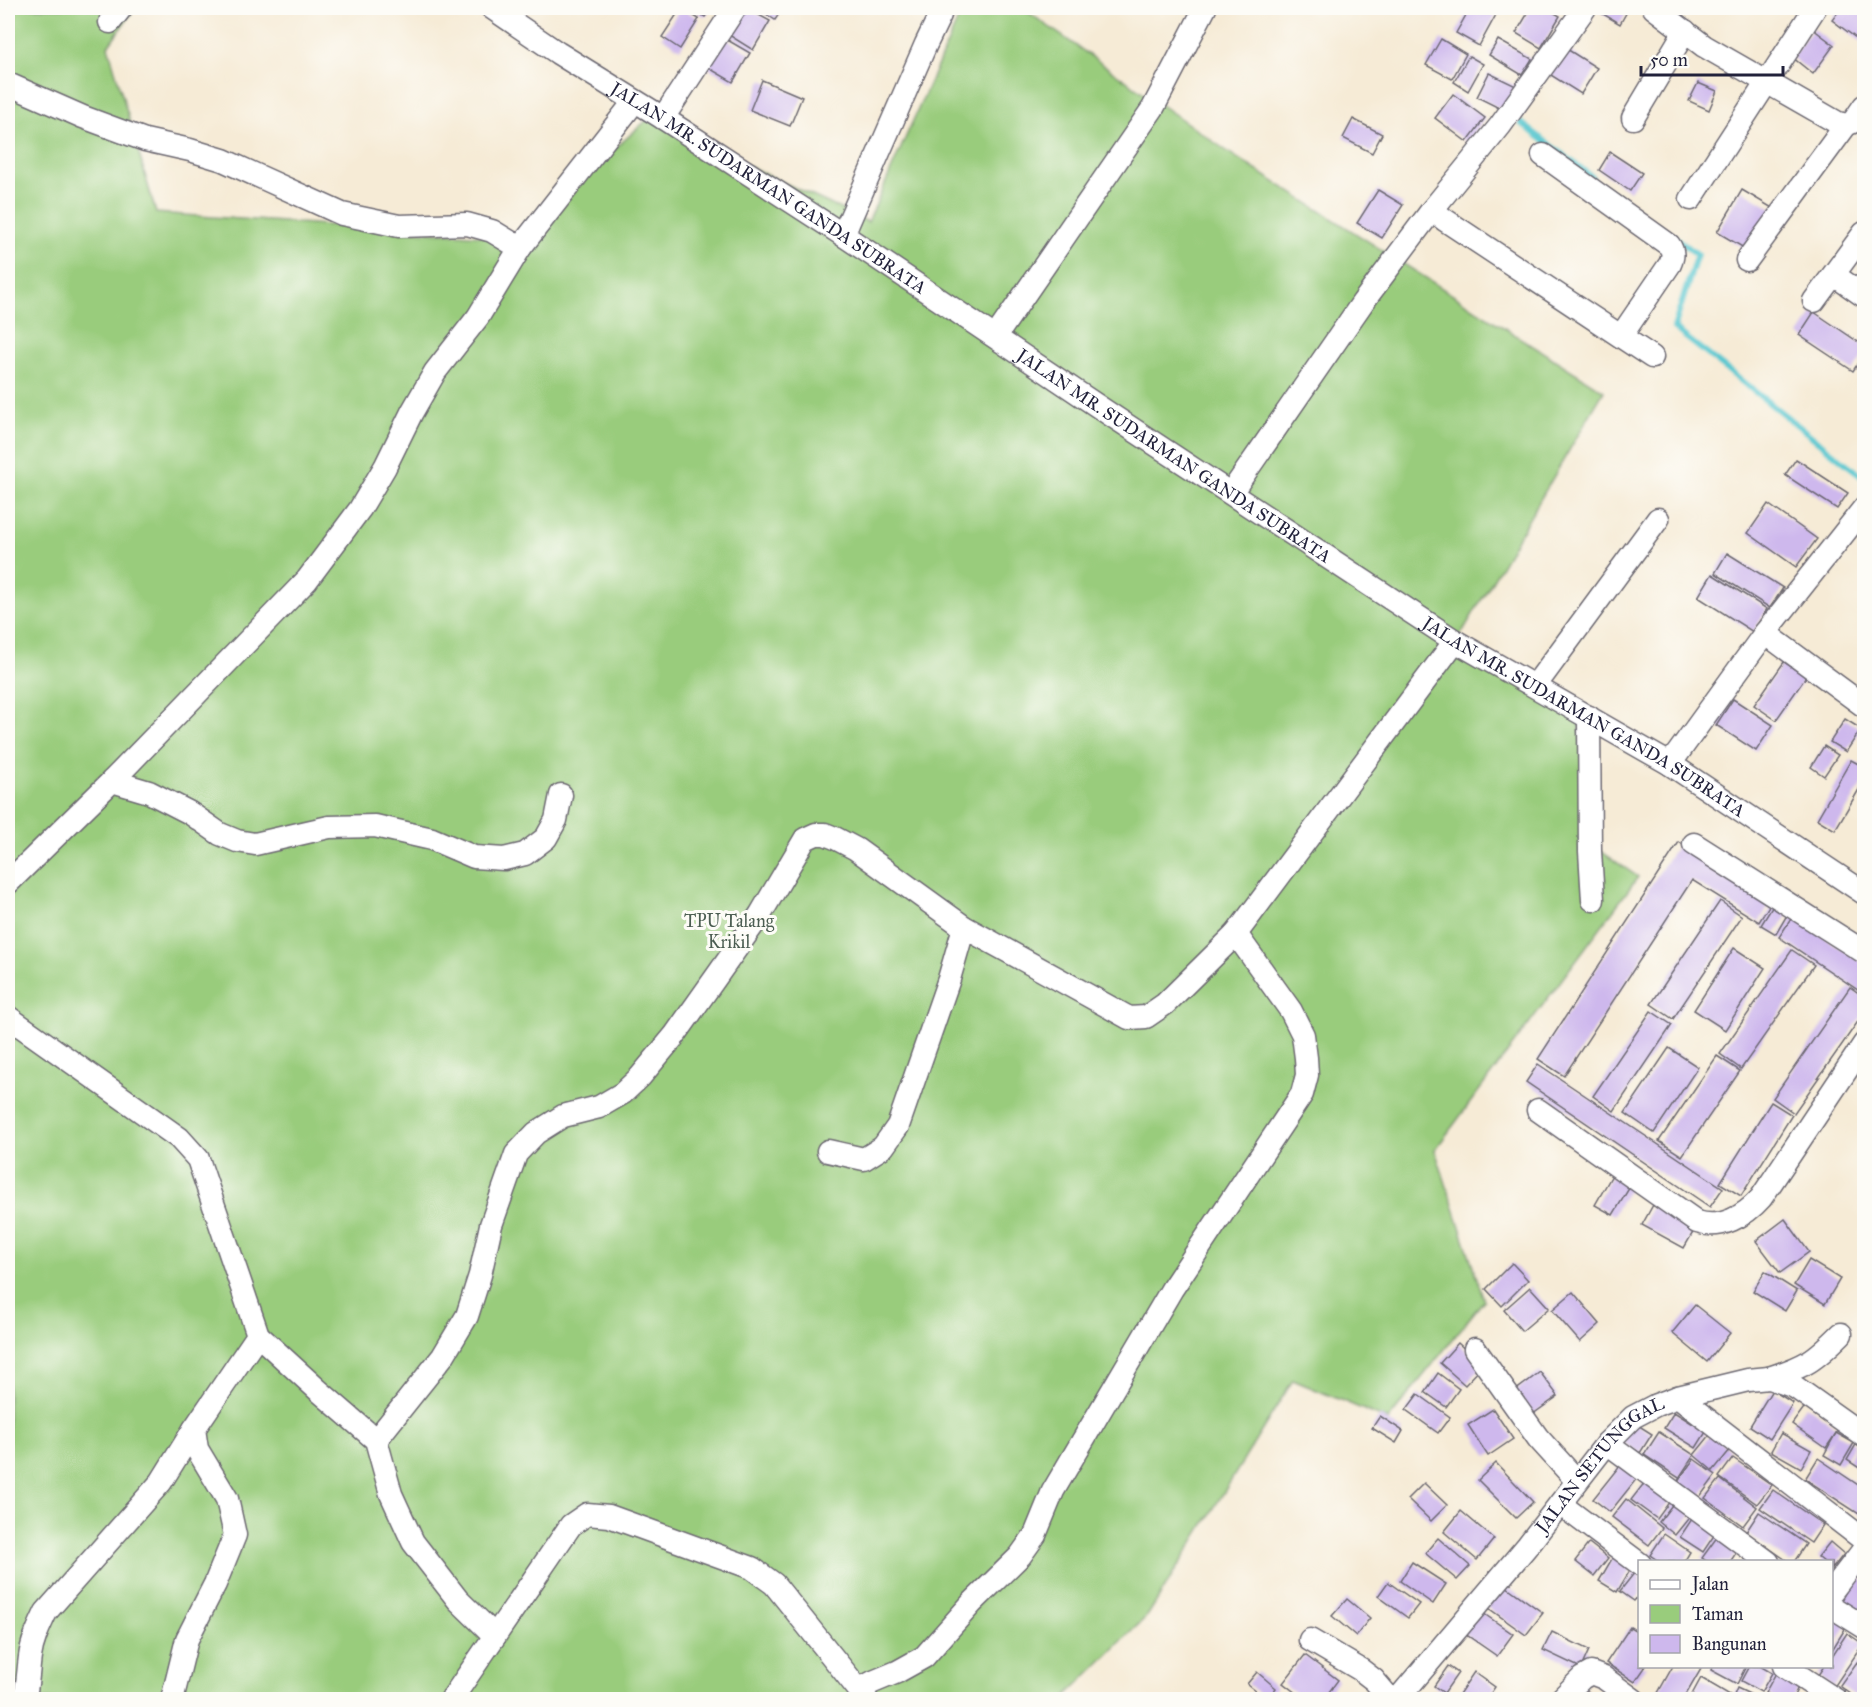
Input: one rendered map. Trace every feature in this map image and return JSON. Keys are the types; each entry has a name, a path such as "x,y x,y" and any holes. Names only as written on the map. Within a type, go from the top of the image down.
{"street":[{"name":"JALAN MR. SUDARMAN GANDA SUBRATA","path":"492,8 558,53 843,235 1455,641 1670,764 1864,893"},
{"path":"663,118 735,8"},
{"path":"996,336 1153,108 1205,8"},
{"path":"1231,492 1363,302 1432,210 1500,126 1585,8"},
{"path":"1654,8 1704,46 1838,123 1846,125"},
{"path":"1691,199 1815,8"},
{"path":"843,235 940,15"},
{"path":"1632,118 1684,31"},
{"path":"8,84 83,117 145,140 223,160 342,214 399,226 467,224 492,231 520,248"},
{"path":"8,883 112,781 308,580 360,509 435,372 478,317 520,248 634,102"},
{"path":"1747,260 1846,125 1853,122 1864,106"},
{"path":"1542,155 1672,249 1670,264 1621,336"},
{"path":"1432,210 1652,357"},
{"path":"1814,301 1864,233"},
{"path":"1834,275 1864,296"},
{"path":"1670,764 1765,633 1863,509"},
{"path":"1535,686 1658,519"},
{"path":"1765,633 1864,706"},
{"path":"376,1440 443,1356 467,1316 480,1275 491,1225 516,1154 536,1133 563,1116 598,1107 623,1093 640,1077 675,1035 760,915 805,839 816,834 825,834 835,838 856,849 964,927 1129,1018 1146,1017 1165,1004 1236,933 1455,641"},
{"path":"1589,717 1590,851 1593,900"},
{"path":"112,781 149,792 190,813 220,834 237,841 255,844 329,826 375,826 432,839 474,857 504,859 525,854 546,838 556,820 561,795"},
{"path":"1694,844 1864,952"},
{"path":"828,1151 864,1159 883,1147 898,1126 949,979 964,927"},
{"path":"451,1700 571,1525 587,1514 609,1516 752,1568 774,1584 863,1694 873,1682 924,1657 972,1603 1020,1556 1035,1535 1053,1491 1172,1289 1302,1094 1306,1076 1303,1035 1291,1011 1236,933"},
{"path":"8,1017 172,1132 198,1160 258,1335 376,1440 391,1494 413,1542 458,1600 495,1636"},
{"path":"1538,1110 1697,1222 1726,1223 1748,1210 1761,1198 1864,1044"},
{"path":"1769,1378 1798,1369 1813,1361 1842,1334"},
{"path":"24,1700 35,1634 46,1612 161,1482 258,1335"},
{"path":"1475,1349 1533,1431 1577,1481"},
{"name":"JALAN SETUNGGAL","path":"1402,1697 1521,1553 1607,1443 1633,1417 1678,1397 1748,1380 1769,1378 1795,1387 1864,1436"},
{"path":"1678,1397 1864,1540"},
{"path":"172,1700 187,1639 215,1584 235,1535 227,1499 197,1449 194,1429"},
{"path":"1607,1443 1765,1560"},
{"path":"1560,1504 1638,1562"},
{"path":"1833,1590 1864,1549"},
{"path":"1833,1608 1864,1627"},
{"path":"1310,1641 1402,1697"},
{"path":"1787,1668 1836,1700"},
{"path":"1560,1700 1582,1678 1591,1673 1604,1678 1634,1700"}],"green space":[{"name":"TPU Talang Krikil","path":"8,8 135,8 108,46 156,213 515,238 648,119 868,222 963,8 1022,8 1237,158 1604,391 1460,636 1580,724 1589,843 1638,877 1435,1150 1484,1300 1388,1420 1293,1380 1148,1615 1063,1699 8,1700"}],"building":[{"path":"681,8 699,19 680,49 662,37"},
{"path":"690,8 711,8 705,17"},
{"path":"746,8 770,21 753,50 729,35"},
{"path":"757,8 783,8 775,20"},
{"path":"1470,8 1491,8 1498,11 1479,46 1456,33"},
{"path":"1531,8 1546,8 1560,16 1541,48 1516,33"},
{"path":"1601,8 1629,8 1620,24 1598,11"},
{"path":"1841,8 1864,8 1864,44 1832,20"},
{"path":"1813,29 1834,45 1813,74 1792,57"},
{"path":"724,38 750,53 733,82 707,67"},
{"path":"1441,39 1466,54 1452,79 1426,65"},
{"path":"1498,40 1532,59 1522,75 1489,55"},
{"path":"1562,46 1597,68 1581,94 1546,72"},
{"path":"1469,56 1483,64 1468,91 1454,82"},
{"path":"1489,73 1516,86 1505,111 1477,97"},
{"path":"762,80 802,97 790,126 750,110"},
{"path":"1698,83 1717,91 1709,110 1689,101"},
{"path":"1453,94 1485,118 1467,142 1435,118"},
{"path":"1353,119 1382,134 1372,153 1343,138"},
{"path":"1610,152 1642,173 1630,191 1599,170"},
{"path":"1378,190 1403,205 1382,238 1357,223"},
{"path":"1742,190 1774,209 1749,251 1717,232"},
{"path":"1814,312 1864,346 1864,354 1853,371 1799,335"},
{"path":"1796,459 1848,493 1837,509 1785,475"},
{"path":"1768,504 1817,539 1796,567 1748,533"},
{"path":"1727,553 1783,588 1770,608 1715,573"},
{"path":"1712,574 1767,609 1753,632 1698,597"},
{"path":"1784,662 1806,677 1776,720 1754,705"},
{"path":"1733,699 1773,725 1756,751 1716,725"},
{"path":"1845,719 1861,729 1846,752 1830,742"},
{"path":"1824,746 1838,755 1824,776 1811,767"},
{"path":"1851,760 1864,767 1864,781 1835,830 1817,819"},
{"path":"1679,842 1772,901 1759,922 1692,880 1564,1076 1538,1059"},
{"path":"1720,901 1742,916 1673,1019 1651,1004"},
{"path":"1776,901 1790,910 1776,934 1761,925"},
{"path":"1793,916 1864,964 1864,994 1779,937"},
{"path":"1734,948 1765,968 1725,1030 1694,1010"},
{"path":"1792,950 1814,965 1741,1069 1720,1054"},
{"path":"1850,987 1864,997 1864,1013 1794,1113 1773,1098"},
{"path":"1651,1011 1672,1025 1614,1111 1593,1096"},
{"path":"1669,1048 1698,1067 1654,1133 1625,1113"},
{"path":"1717,1056 1740,1071 1682,1156 1659,1141"},
{"path":"1538,1064 1723,1188 1710,1207 1526,1082"},
{"path":"1771,1102 1792,1115 1741,1196 1720,1183"},
{"path":"1612,1175 1631,1185 1613,1215 1595,1205"},
{"path":"1653,1205 1695,1229 1684,1248 1642,1225"},
{"path":"1785,1219 1809,1252 1780,1273 1756,1241"},
{"path":"1809,1260 1840,1279 1825,1304 1794,1285"},
{"path":"1512,1263 1528,1280 1502,1306 1486,1289"},
{"path":"1765,1271 1797,1291 1785,1311 1753,1291"},
{"path":"1530,1287 1549,1308 1522,1331 1504,1310"},
{"path":"1573,1292 1600,1324 1580,1342 1552,1310"},
{"path":"1695,1305 1730,1333 1707,1362 1672,1333"},
{"path":"1458,1343 1483,1366 1465,1385 1440,1363"},
{"path":"1540,1372 1558,1396 1533,1414 1515,1391"},
{"path":"1438,1373 1459,1389 1446,1407 1425,1392"},
{"path":"1772,1390 1793,1403 1770,1439 1750,1426"},
{"path":"1418,1394 1450,1417 1438,1433 1406,1410"},
{"path":"1806,1405 1839,1429 1826,1448 1792,1424"},
{"path":"1493,1409 1513,1439 1488,1456 1468,1425"},
{"path":"1674,1412 1706,1432 1696,1448 1664,1428"},
{"path":"1380,1416 1403,1431 1396,1443 1372,1428"},
{"path":"1633,1422 1652,1434 1640,1453 1621,1441"},
{"path":"1659,1432 1694,1455 1679,1478 1644,1455"},
{"path":"1781,1433 1811,1450 1801,1468 1771,1451"},
{"path":"1836,1433 1854,1443 1841,1465 1824,1455"},
{"path":"1711,1434 1730,1450 1713,1471 1694,1455"},
{"path":"1858,1441 1864,1445 1864,1471 1847,1460"},
{"path":"1733,1458 1772,1485 1757,1504 1719,1477"},
{"path":"1818,1458 1864,1489 1862,1516 1805,1479"},
{"path":"1694,1459 1716,1475 1699,1498 1677,1482"},
{"path":"1496,1463 1533,1502 1516,1518 1478,1480"},
{"path":"1621,1464 1638,1477 1610,1512 1593,1499"},
{"path":"1720,1479 1757,1507 1743,1526 1705,1498"},
{"path":"1645,1482 1670,1501 1657,1519 1631,1500"},
{"path":"1424,1483 1447,1505 1431,1521 1408,1499"},
{"path":"1773,1490 1823,1525 1811,1543 1760,1508"},
{"path":"1626,1499 1662,1528 1649,1545 1612,1517"},
{"path":"1675,1501 1692,1514 1675,1535 1659,1522"},
{"path":"1461,1511 1494,1539 1477,1560 1444,1532"},
{"path":"1759,1512 1806,1544 1795,1560 1786,1560 1746,1532"},
{"path":"1694,1516 1717,1531 1703,1552 1680,1537"},
{"path":"1720,1533 1740,1547 1731,1560 1702,1558"},
{"path":"1664,1534 1690,1552 1685,1560 1657,1560 1650,1555"},
{"path":"1438,1538 1470,1566 1457,1580 1425,1553"},
{"path":"1830,1542 1844,1554 1833,1568 1833,1560 1822,1560 1818,1557"},
{"path":"1589,1543 1608,1558 1594,1576 1575,1561"},
{"path":"1613,1557 1632,1567 1617,1592 1599,1581"},
{"path":"1412,1562 1446,1584 1433,1604 1400,1581"},
{"path":"1635,1572 1638,1574 1638,1596 1634,1601 1620,1591"},
{"path":"1855,1576 1864,1581 1864,1602 1860,1611 1841,1600"},
{"path":"1388,1582 1419,1604 1408,1618 1378,1596"},
{"path":"1503,1584 1543,1613 1526,1635 1487,1607"},
{"path":"1347,1599 1370,1618 1356,1636 1332,1616"},
{"path":"1477,1609 1513,1634 1497,1656 1461,1631"},
{"path":"1833,1610 1850,1621 1833,1648"},
{"path":"1630,1627 1638,1632 1638,1668 1645,1668 1635,1682 1606,1663"},
{"path":"1552,1632 1589,1650 1581,1668 1543,1650"},
{"path":"1847,1633 1863,1644 1834,1687 1818,1675 1823,1668 1833,1668 1833,1654"},
{"path":"1305,1655 1338,1680 1323,1700 1305,1700 1283,1683"},
{"path":"1857,1662 1864,1667 1864,1700 1859,1700 1840,1686"},
{"path":"1448,1666 1458,1673 1444,1693 1434,1686"},
{"path":"1672,1668 1701,1669 1683,1700 1654,1700"},
{"path":"1712,1668 1745,1668 1737,1684 1711,1670"},
{"path":"1748,1668 1763,1668 1772,1673 1761,1692 1741,1681"},
{"path":"1257,1672 1276,1688 1267,1700 1247,1684"},
{"path":"1474,1672 1495,1687 1486,1700 1455,1700"},
{"path":"1776,1673 1799,1685 1792,1700 1777,1700 1765,1693"},
{"path":"1701,1678 1730,1695 1728,1700 1689,1700"},
{"path":"1581,1686 1599,1700 1570,1700"},
{"path":"1737,1688 1756,1697 1755,1700 1732,1700"}],"waterway":[{"path":"1521,123 1592,177"},
{"path":"1675,238 1697,254 1674,328 1862,476 1864,480"}]}
